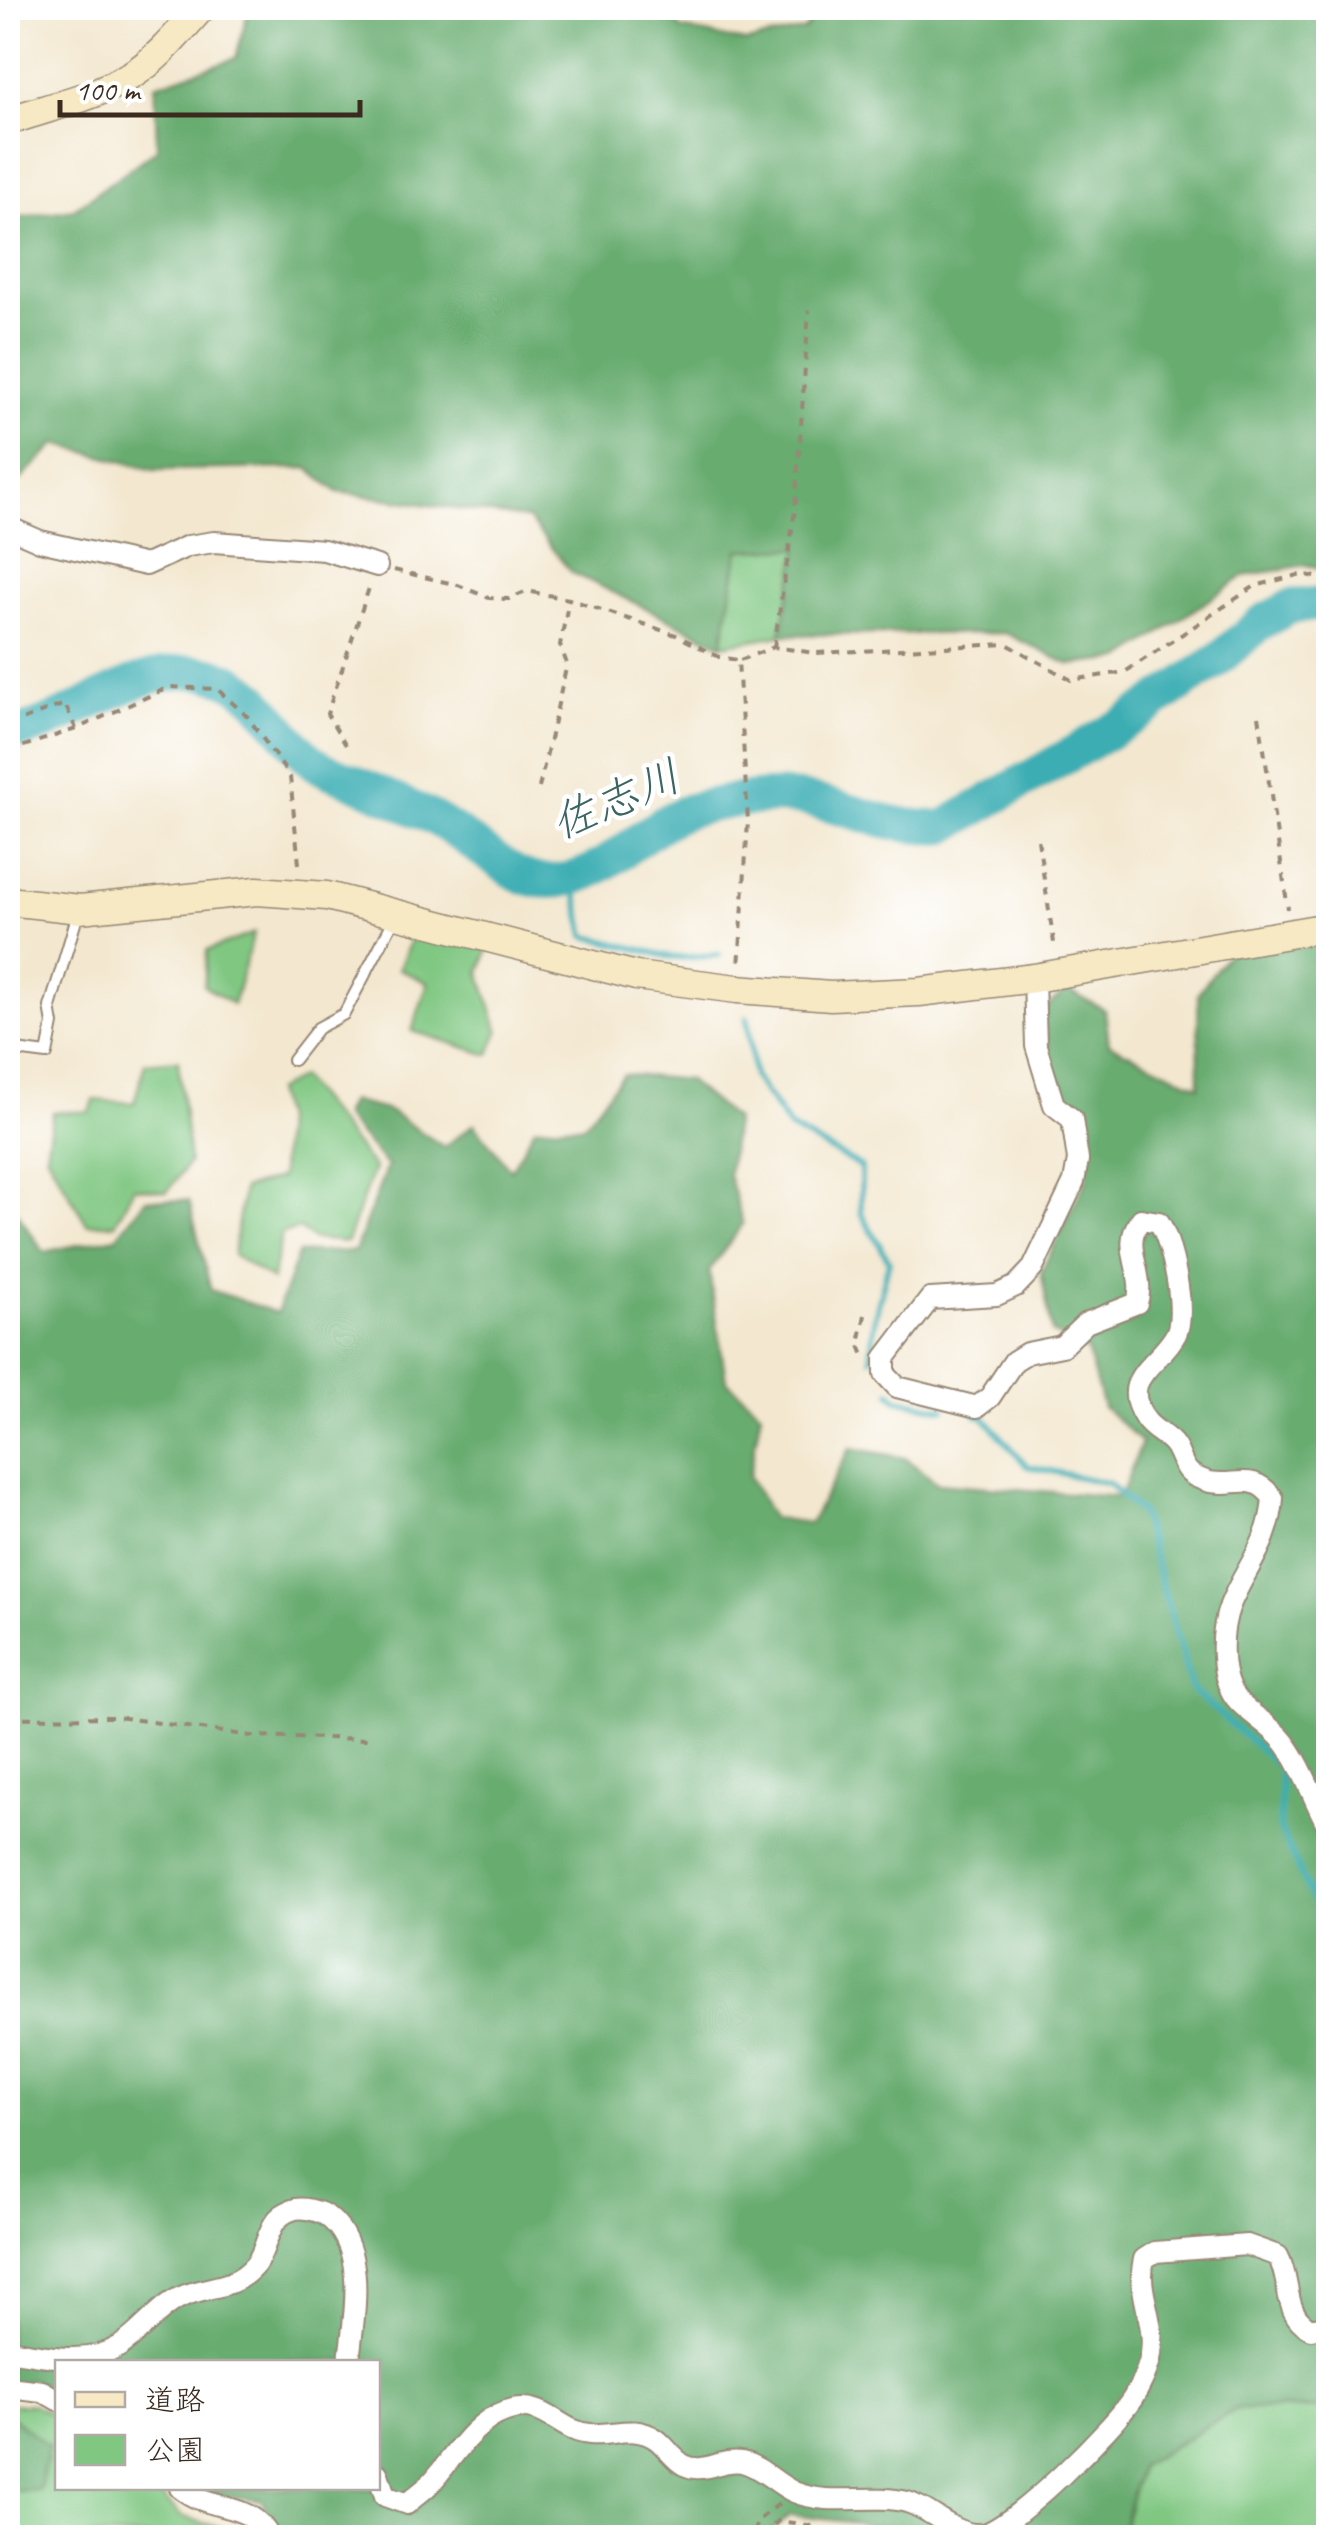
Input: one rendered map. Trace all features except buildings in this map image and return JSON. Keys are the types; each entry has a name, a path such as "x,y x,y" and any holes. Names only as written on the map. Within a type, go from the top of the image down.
{"street":[{"path":"8,120 102,90 135,72 201,8"},
{"path":"8,527 40,541 146,565 188,546 214,542 324,550 377,566"},
{"path":"8,902 80,909 257,891 327,896 636,976 831,996 920,992 1046,976 1328,928"},
{"path":"1046,976 1036,1046 1054,1106 1072,1119 1078,1160 1074,1182 1034,1268 1016,1286 998,1295 930,1299 885,1358 885,1374 897,1386 976,1407 990,1396 1014,1361 1027,1353 1062,1346 1086,1323 1136,1303 1142,1288 1130,1250 1132,1229 1141,1218 1159,1222 1168,1236 1181,1319 1175,1336 1138,1378 1136,1401 1147,1422 1173,1442 1189,1473 1209,1482 1251,1482 1264,1486 1273,1498 1265,1542 1229,1608 1224,1644 1226,1684 1288,1747 1328,1826"},
{"path":"8,2350 78,2359 118,2348 180,2297 232,2284 256,2264 273,2223 293,2209 318,2211 332,2220 350,2247 356,2288 349,2360"},
{"path":"380,2480 385,2496 407,2504 430,2484 462,2442 504,2412 527,2408 542,2410 576,2431 592,2435 626,2429 655,2438 682,2464 704,2470 729,2460 748,2463 794,2492 836,2501 894,2499 921,2506 962,2531 981,2534 1000,2528 1062,2476 1133,2398 1149,2362 1152,2324 1140,2276 1144,2259 1155,2252 1247,2246 1278,2256 1288,2273 1290,2310 1298,2322 1310,2329 1328,2325"},
{"path":"8,2387 42,2392 55,2398"},
{"path":"184,2490 210,2505 243,2510 262,2522 270,2538"}],"lane":[{"path":"8,1049 47,1054 53,1024 50,1007 80,909"},
{"path":"294,1060 318,1028 344,1014 397,913"}],"path":[{"path":"774,647 796,510 809,310"},
{"path":"346,745 327,714 377,566 458,585 489,598 509,599 527,591 568,599 676,635 719,657 738,660 774,647 815,653 1007,644 1071,680 1124,672 1256,586 1302,574 1328,580"},
{"path":"538,788 567,664 560,645 568,599"},
{"path":"737,989 748,821 738,660"},
{"path":"8,751 76,729 169,686 217,689 247,716 290,777 299,864"},
{"path":"8,721 16,722 65,704 76,729"},
{"path":"1259,716 1292,934"},
{"path":"1038,840 1046,976"},
{"path":"8,1718 117,1717 251,1736 367,1739"},
{"path":"794,2492 757,2521 754,2532 763,2536 778,2521 808,2525 836,2538"}],"green space":[{"path":"249,8 363,8 400,14 407,8 674,8 680,29 746,42 805,30 818,8 1328,8 1328,569 1305,565 1244,576 1122,659 1070,665 1005,633 781,635 799,548 739,550 722,645 571,572 528,519 338,492 307,468 154,470 56,444 8,492 8,219 74,209 157,149 155,85 236,58"},
{"path":"799,548 781,635 722,645 739,550"},
{"path":"415,928 489,947 480,972 499,1032 489,1055 412,1031 428,983 399,969"},
{"path":"254,933 233,1004 204,986 207,951"},
{"path":"1328,939 1328,2408 1236,2409 1140,2466 1120,2537 915,2537 903,2529 790,2515 764,2538 282,2538 261,2500 198,2490 380,2490 380,2360 55,2360 55,2390 30,2379 8,2397 8,1200 44,1252 116,1237 146,1199 189,1201 211,1290 277,1313 298,1253 355,1251 387,1166 343,1116 350,1101 389,1111 444,1147 474,1124 511,1170 535,1127 584,1125 623,1074 687,1080 735,1120 728,1175 743,1224 709,1271 726,1380 761,1412 749,1476 772,1518 810,1523 851,1448 905,1458 937,1483 1120,1497 1142,1442 1103,1407 1087,1351 1052,1333 1041,1272 1087,1178 1081,1116 1059,1099 1041,1012 1067,990 1105,1010 1109,1044 1199,1086 1198,993 1229,952"},
{"path":"178,1060 189,1162 167,1192 134,1187 115,1224 87,1224 46,1154 53,1112 90,1112 94,1100 134,1103 145,1063"},
{"path":"300,1077 374,1168 347,1242 312,1239 300,1229 282,1233 272,1280 233,1255 243,1189 280,1178 283,1120 275,1091"},
{"path":"32,2404 55,2416 55,2490 155,2490 181,2516 220,2528 220,2537 8,2537 8,2491 40,2490 47,2446 8,2414 8,2405"},
{"path":"1328,2408 1328,2537 1120,2538 1140,2466 1236,2409"},
{"path":"8,2414 48,2446 40,2490 8,2491"}],"waterway":[{"name":"佐志川","path":"8,734 54,720 144,679 193,672 215,675 249,693 300,750 320,766 433,818 520,875 559,881 601,866 677,815 737,800 792,797 890,822 944,827 1128,721 1214,663 1262,622 1292,606 1328,604"},
{"path":"570,879 576,890 585,936 675,958 719,955"},
{"path":"747,1018 754,1077 790,1128 861,1167 861,1213 889,1261 874,1321 871,1358"},
{"path":"891,1392 897,1399 944,1409"},
{"path":"976,1415 984,1417 1027,1466 1108,1483 1141,1513 1192,1690 1280,1767 1280,1829 1328,1934"}]}
